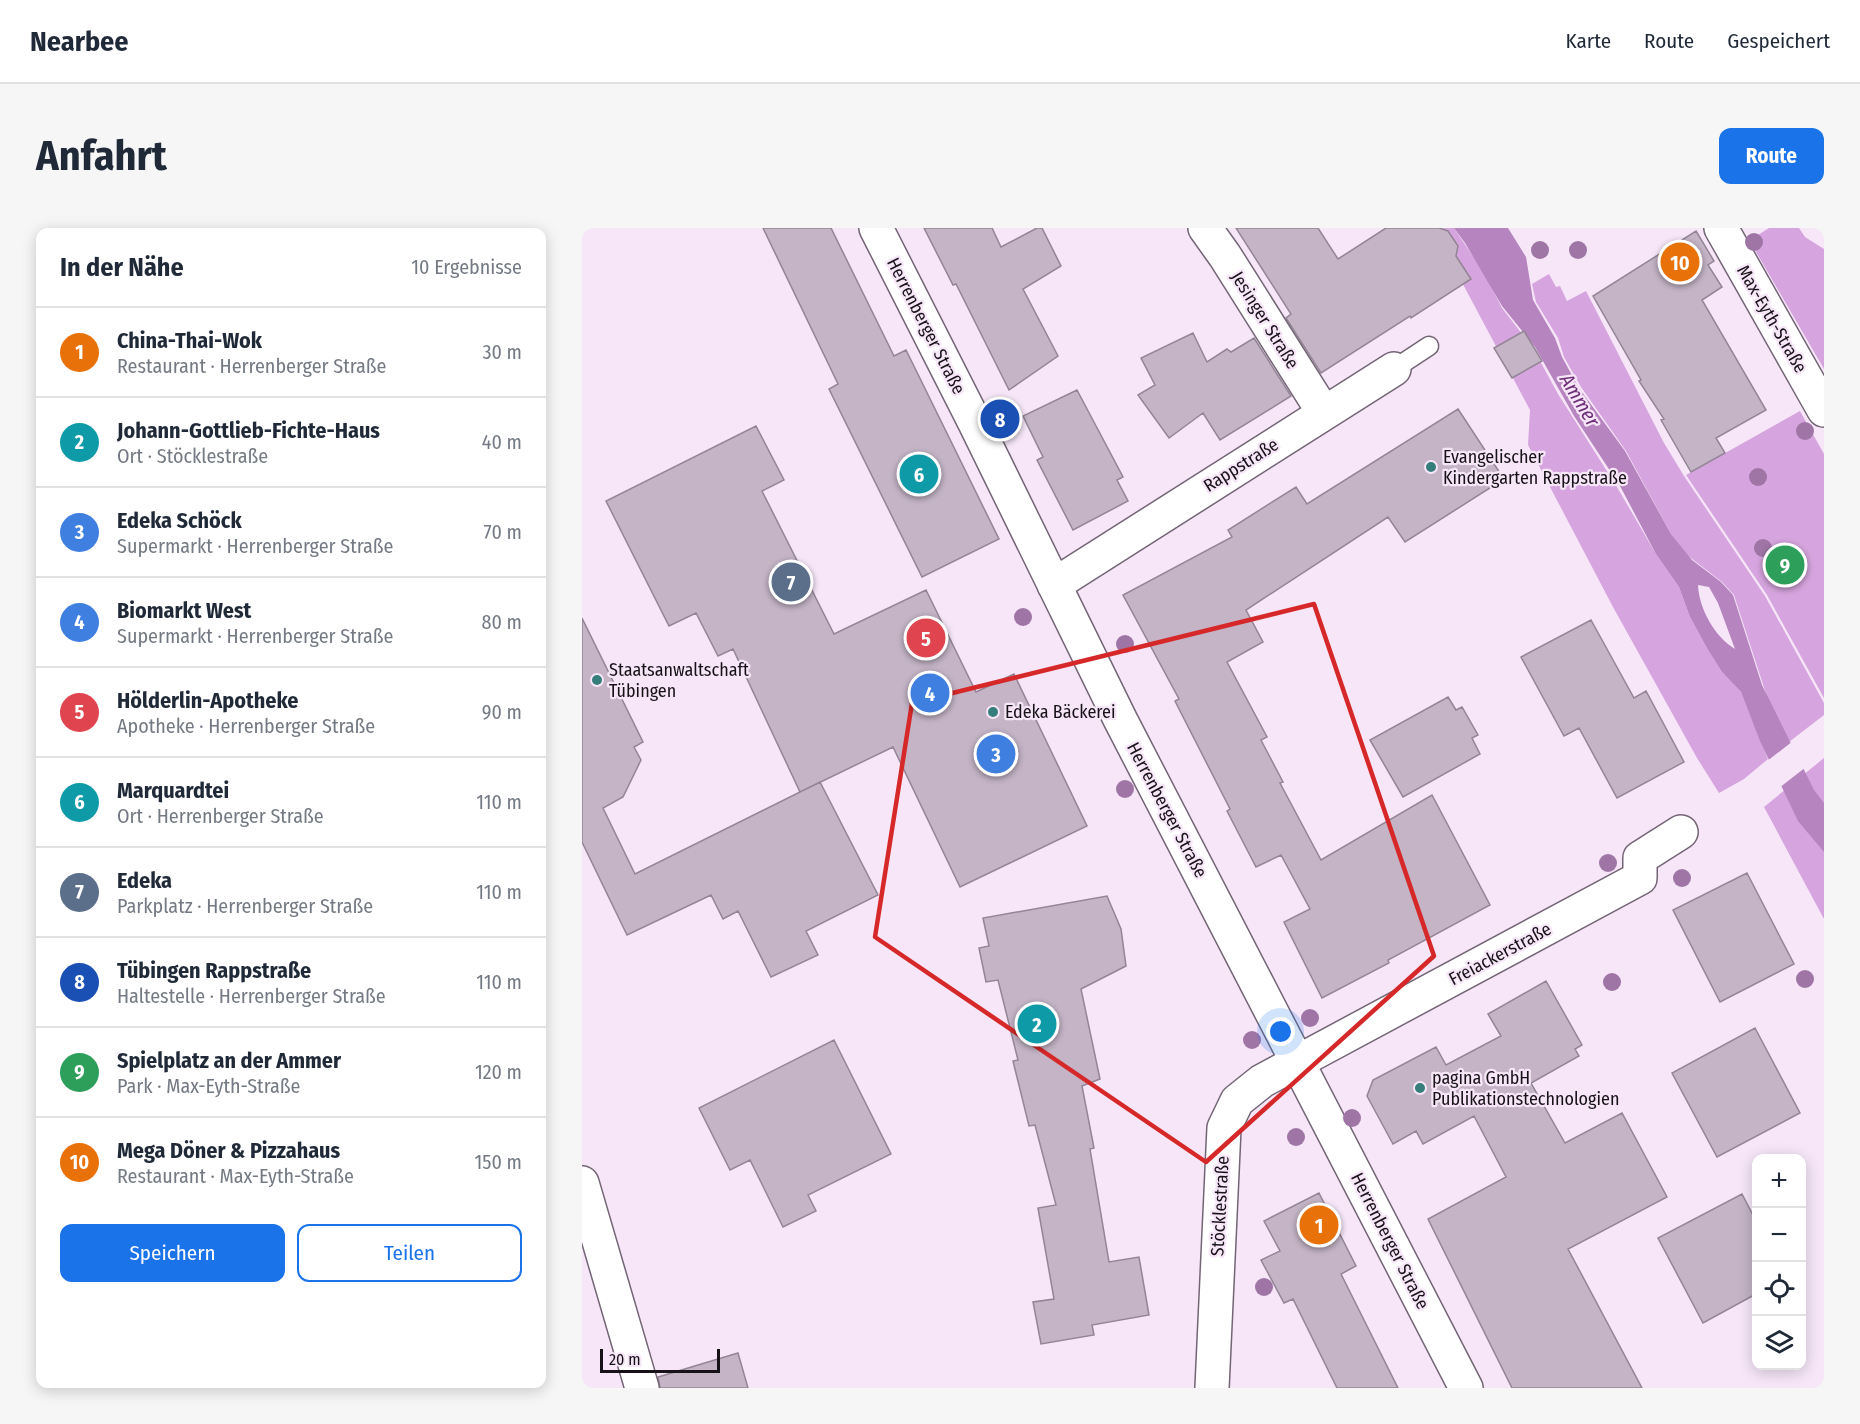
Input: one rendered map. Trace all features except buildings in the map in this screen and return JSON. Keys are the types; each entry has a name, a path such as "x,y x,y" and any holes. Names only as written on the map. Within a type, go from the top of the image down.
{"street":[{"name":"Herrenberger Straße","path":"876,228 970,412 1137,753 1466,1388"},
{"name":"Jesinger Straße","path":"1205,228 1324,413"},
{"name":"Max-Eyth-Straße","path":"1721,228 1824,410"},
{"name":"Rappstraße","path":"1054,585 1394,369"},
{"name":"Freiackerstraße","path":"1299,1062 1640,878 1640,858 1681,832"},
{"name":"Stöcklestraße","path":"1212,1388 1224,1128 1238,1101 1262,1080 1299,1062"},
{"path":"582,1183 642,1388"}],"lane":[{"name":"Rappstraße","path":"1394,369 1429,346"}],"highlighted area":[{"path":"1314,604 1434,956 1206,1162 875,937 912,703"}],"shaded area":[{"path":"1433,228 1454,228 1484,273 1502,308 1533,348 1558,394 1656,554 1679,587 1690,617 1708,650 1722,672 1741,692 1768,759 1744,779 1719,793 1613,607 1528,445 1530,410"},
{"path":"1769,228 1799,228 1805,237 1824,249 1824,369 1752,245 1747,242"},
{"path":"1549,274 1556,287 1560,286 1567,301 1586,291 1664,443 1765,596 1824,703 1824,715 1789,742 1770,706 1734,595 1722,582 1687,555 1671,534 1626,451 1581,387 1564,357 1558,338 1536,302 1532,284"},
{"path":"1800,411 1824,454 1824,698 1767,595 1686,475"},
{"path":"1824,758 1824,919 1764,807"}],"water":[{"name":"Ammer","path":"1454,228 1508,228 1526,257 1533,300 1555,338 1562,357 1579,388 1625,451 1671,534 1692,560 1721,582 1733,595 1762,685 1814,790 1824,803 1824,852 1798,821 1760,741 1741,692 1722,672 1708,650 1690,617 1679,587 1656,554 1620,486 1574,416 1535,347 1502,306","holes":["1698,585 1709,587 1718,603 1735,649 1715,630 1705,613"]}],"pier":[{"path":"1793,741 1806,767 1779,788 1766,762"}],"place":[{"name":"Mega Döner & Pizzahaus","path":"1680,262"},
{"name":"Tübingen Rappstraße","path":"1000,419"},
{"name":"Evangelischer Kindergarten Rappstraße","path":"1431,467"},
{"name":"Marquardtei","path":"919,474"},
{"name":"Spielplatz an der Ammer","path":"1785,565"},
{"name":"Edeka","path":"791,582"},
{"name":"Hölderlin-Apotheke","path":"926,638"},
{"name":"Staatsanwaltschaft Tübingen","path":"597,680"},
{"name":"Biomarkt West","path":"930,693"},
{"name":"Edeka Bäckerei","path":"993,712"},
{"name":"Edeka Schöck","path":"996,754"},
{"name":"Johann-Gottlieb-Fichte-Haus","path":"1037,1024"},
{"name":"pagina GmbH Publikationstechnologien","path":"1420,1088"},
{"name":"China-Thai-Wok","path":"1319,1225"}]}
